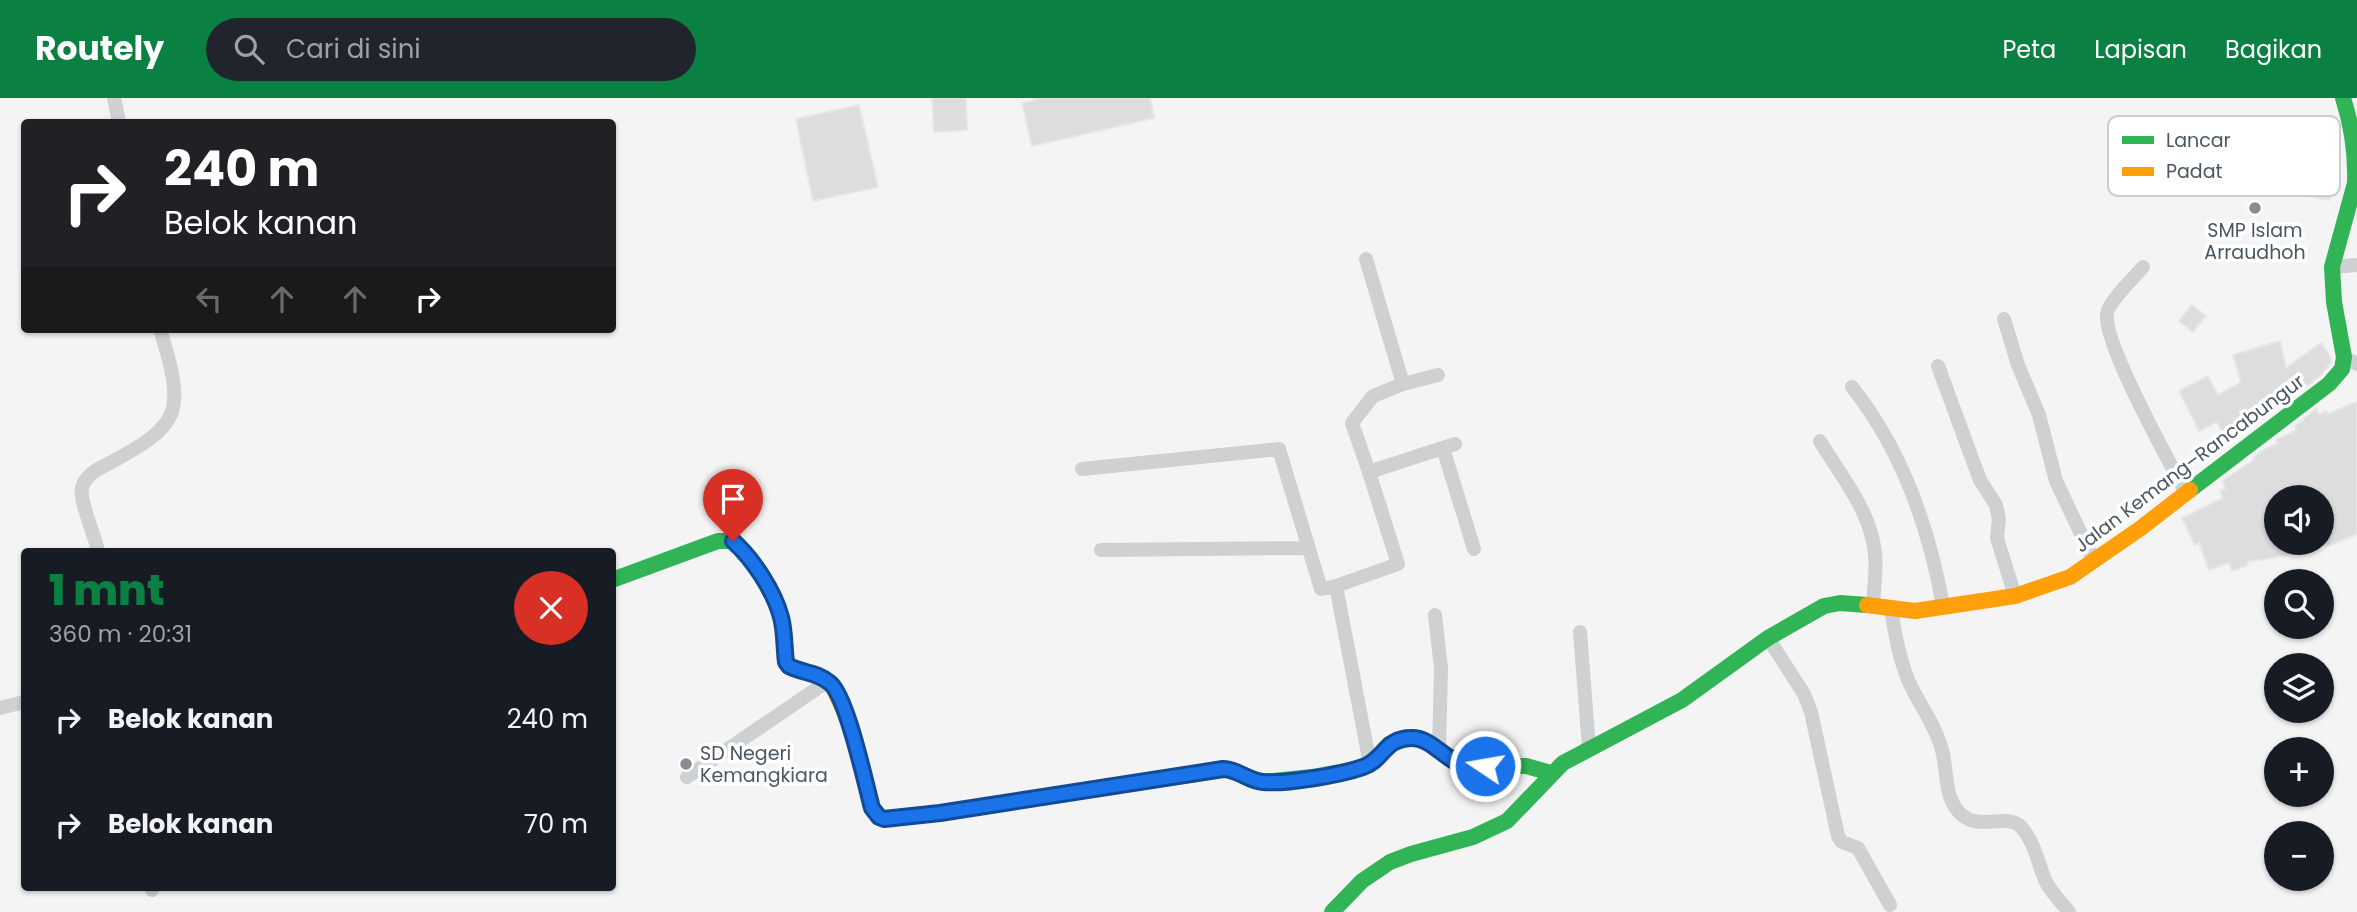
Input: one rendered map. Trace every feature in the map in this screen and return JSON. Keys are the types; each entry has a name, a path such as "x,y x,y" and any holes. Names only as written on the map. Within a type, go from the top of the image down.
{"street":[{"path":"114,98 118,119"},
{"name":"Jalan Kemang–Rancabungur","path":"1332,912 1342,900 1388,863 1471,838 1505,822 1534,797 1551,773 1589,748 1682,700 1768,638 1824,606 1840,603 1915,611 2015,596 2058,583 2094,561 2335,379 2351,360 2334,302 2332,267 2355,183 2356,170 2354,138 2343,98"},
{"path":"1366,259 1403,384"},
{"path":"2332,267 2357,265"},
{"path":"2143,267 2110,306 2107,314 2109,331 2131,385 2186,493"},
{"path":"2004,319 2018,365 2039,415 2056,481 2094,561"},
{"path":"97,548 82,501 81,489 97,469 152,438 166,425 174,407 172,376 161,333"},
{"path":"1938,366 1980,480 1998,509 1997,538 2015,596"},
{"path":"1082,469 1279,449 1321,589 1336,586 1398,564 1352,423 1373,396 1403,384 1438,375"},
{"path":"1852,387 1884,431 1904,475 1932,550 1943,606"},
{"path":"1820,441 1857,501 1869,528 1875,555 1873,606"},
{"path":"1369,472 1449,446 1474,549"},
{"path":"616,579 718,541 733,541 778,606 786,662 789,666 813,673 834,687 849,725 872,808 884,819 940,813 1223,769 1236,771 1257,781 1270,782 1322,775 1370,764 1389,744 1402,738 1418,738 1463,765 1525,766 1551,773"},
{"path":"1101,550 1308,548"},
{"path":"1336,586 1370,764"},
{"path":"1891,609 1896,645 1910,682 1942,748 1948,792 1956,810 1976,823 2012,821 2021,825 2034,848 2047,884 2068,912"},
{"path":"1435,615 1441,668 1439,750"},
{"path":"1580,632 1589,748"},
{"path":"1768,638 1798,684 1811,712 1838,836 1842,842 1858,848 1890,905"},
{"path":"687,777 828,681"},
{"path":"0,708 21,703"}],"building":[{"path":"932,98 966,98 967,130 934,132"},
{"path":"1042,98 1150,98 1154,118 1032,146 1022,103"},
{"path":"859,105 878,187 813,201 796,119"},
{"path":"2311,196 2331,196 2330,200"},
{"path":"2192,305 2206,316 2193,332 2179,321"},
{"path":"2280,341 2286,368 2321,343 2331,358 2330,364 2321,375 2282,405 2278,399 2263,412 2235,427 2237,430 2224,436 2217,422 2199,431 2179,391 2208,376 2218,395 2241,382 2233,355"},
{"path":"2357,402 2357,534 2334,544 2334,485 2264,485 2264,555 2290,555 2247,562 2248,565 2232,571 2229,563 2209,570 2199,543 2195,545 2182,518 2223,498 2220,491 2226,489 2222,481 2254,460 2261,451 2278,443 2276,440 2297,430 2295,426 2316,409 2319,415 2326,411 2328,414"}],"traffic: fast":[{"path":"2190,490 2329,384 2342,369 2344,357 2334,302 2332,267 2355,183 2353,140 2343,98"},
{"path":"616,579 718,541 731,541 748,557 770,589 782,624 786,662 789,666 820,677 832,685"},
{"path":"1332,912 1362,881 1390,862 1473,837 1507,821 1563,763 1682,700 1768,638 1824,606 1840,603 1867,605"},
{"path":"1228,769 1262,782 1312,777 1362,768 1375,760 1389,744 1411,738 1423,740 1463,765 1526,766 1551,773"}],"traffic: slow":[{"path":"1867,605 1915,611 2015,596 2070,577 2190,490"},
{"path":"832,685 849,722 872,808 884,819 940,813 1228,769"}],"place":[{"name":"SMP Islam Arraudhoh","path":"2255,208"},
{"name":"SD Negeri Kemangkiara","path":"686,764"}],"route":[{"path":"733,541 778,606 786,662 789,666 822,677 834,687 849,725 872,808 884,819 900,819 1223,769 1232,769 1252,780 1262,782 1296,779 1362,768 1376,760 1389,744 1402,738 1423,740 1457,763 1485,766"}]}
